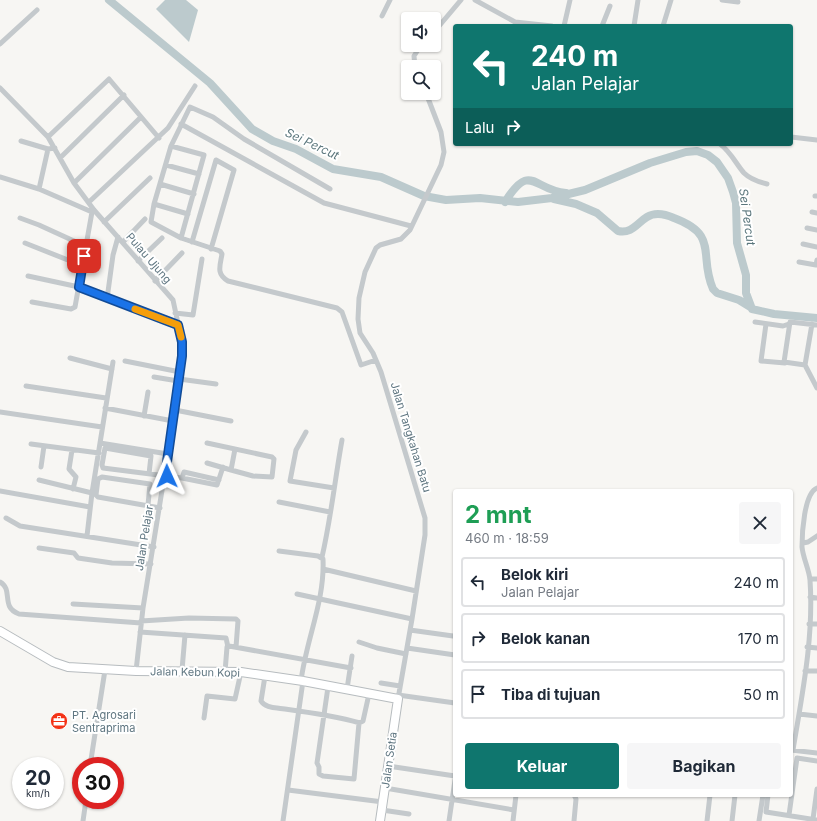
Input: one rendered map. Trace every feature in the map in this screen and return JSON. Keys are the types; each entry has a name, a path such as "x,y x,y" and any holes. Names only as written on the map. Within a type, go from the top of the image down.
{"main road":[{"name":"Jalan Kebun Kopi","path":"0,631 60,665 105,670 241,672 302,681 369,694 398,697"},
{"name":"Jalan Setia","path":"380,821 398,697"}],"street":[{"path":"382,16 390,0"},
{"path":"441,24 461,0"},
{"path":"475,0 515,22 534,24"},
{"path":"564,24 570,0"},
{"path":"634,24 638,0"},
{"path":"664,24 671,0"},
{"path":"722,0 738,2"},
{"path":"603,24 610,6"},
{"path":"0,44 37,10"},
{"path":"48,138 106,79 110,80 159,138"},
{"path":"89,202 159,138 174,121 195,86"},
{"name":"Pulau Ujung","path":"0,88 48,138 74,183 89,202 93,211 123,242 173,300 178,325"},
{"path":"60,158 124,96"},
{"name":"Jalan Tangkahan Batu","path":"398,697 425,536 425,518 376,360 360,333 358,313 363,280 376,248 380,245 401,239 411,226 443,159 444,144 429,100"},
{"path":"330,189 244,140 213,118 190,107 171,146 154,204 151,222 181,238 220,251 222,254 219,272 221,277 228,281 337,308 342,312 361,365 376,360"},
{"path":"74,183 141,117"},
{"path":"181,124 324,203 411,226"},
{"path":"793,137 817,140"},
{"path":"21,141 48,149 54,148"},
{"path":"171,146 204,155 181,238"},
{"path":"723,146 727,149 745,174 767,184"},
{"path":"39,189 48,149"},
{"path":"192,242 216,160 234,170 211,249"},
{"path":"166,165 199,174"},
{"path":"0,177 39,189 93,211 85,246 79,287 73,309 32,302"},
{"path":"104,222 150,178"},
{"path":"160,184 194,194"},
{"path":"154,204 188,214"},
{"path":"20,218 85,246"},
{"path":"123,242 145,219"},
{"path":"807,228 817,230"},
{"path":"107,299 113,254 118,237"},
{"path":"138,261 162,238"},
{"path":"25,243 83,266"},
{"path":"803,244 817,247"},
{"path":"155,280 182,253"},
{"path":"175,313 193,315 202,259"},
{"path":"799,262 816,265 817,260"},
{"path":"28,276 79,287 178,325"},
{"path":"755,322 783,326 792,322 814,324 805,365 817,388"},
{"path":"766,324 761,361 805,365"},
{"path":"784,362 789,324"},
{"name":"Jalan Pelajar","path":"136,671 142,608 154,547 180,372 182,342 178,325"},
{"path":"70,358 112,369"},
{"path":"87,536 106,398 113,362"},
{"path":"125,362 180,372"},
{"path":"154,377 216,384"},
{"path":"26,386 106,398"},
{"path":"144,416 148,392"},
{"path":"105,408 173,421"},
{"path":"175,410 231,421"},
{"path":"0,412 102,427"},
{"path":"306,432 296,450 290,481 334,488"},
{"path":"283,821 300,710 304,659 320,599 324,569 322,557 331,520 330,512 342,440"},
{"path":"100,443 168,454"},
{"path":"207,443 272,457 274,463 272,477 253,476 207,463"},
{"path":"31,444 99,453"},
{"path":"41,467 44,446"},
{"path":"149,474 151,456 104,449 102,465 104,468 149,474 182,478 184,472 218,482 223,467"},
{"path":"231,470 235,449"},
{"path":"72,450 69,469 76,477 73,489"},
{"path":"148,505 150,484 102,477 98,479 96,495 98,497 160,508"},
{"path":"39,480 92,493"},
{"path":"793,745 805,671 809,624 810,579 802,548 803,525 808,499 812,490 817,488"},
{"path":"0,491 90,507"},
{"path":"279,502 330,512"},
{"path":"6,518 20,526 154,547"},
{"path":"803,543 808,542 817,536"},
{"path":"39,548 74,553 78,558 150,564"},
{"path":"279,551 322,557"},
{"path":"324,569 416,591"},
{"path":"810,579 817,579"},
{"path":"0,582 7,590 8,606 13,612 19,614 141,622 190,618 236,619 238,621 236,647"},
{"path":"297,594 412,619"},
{"path":"810,597 817,598"},
{"path":"73,604 142,608"},
{"path":"809,624 817,624"},
{"path":"410,630 453,636"},
{"path":"140,632 226,638 228,646 225,672"},
{"path":"182,670 184,635"},
{"path":"359,642 377,648 406,654"},
{"path":"228,646 351,668"},
{"path":"807,647 817,648"},
{"path":"407,648 453,655"},
{"path":"347,689 352,656"},
{"path":"91,757 105,670"},
{"path":"805,671 817,671"},
{"path":"204,718 207,696 235,698 241,672"},
{"path":"265,676 262,704 274,708 324,714 360,723 364,722 369,694"},
{"path":"381,683 400,686"},
{"path":"328,686 317,763 319,767 319,774 321,776 354,779 360,723"},
{"path":"398,697 453,704"},
{"path":"799,714 817,716"},
{"path":"793,750 817,753"},
{"path":"793,787 797,758 817,761"},
{"path":"388,766 453,776"},
{"path":"385,788 452,798 514,810"},
{"path":"768,797 766,812 815,819 817,789"},
{"path":"288,790 382,806 409,814"},
{"path":"449,821 453,792"},
{"path":"513,821 516,797"},
{"path":"574,821 575,797"},
{"path":"707,821 710,797"},
{"path":"732,821 735,797"},
{"path":"759,821 763,797"},
{"path":"789,816 792,797"},
{"path":"82,821 84,809"}],"shaded area":[{"path":"165,0 186,0 198,10 189,42 156,9"}],"waterway":[{"name":"Sei Percut","path":"109,0 210,83 252,129 273,141 296,149 333,169 381,177 424,196 446,200 480,198 518,202 552,198 585,190 650,163 686,152 697,151 708,155 717,162 728,178 733,192 736,203 737,243 746,275 746,293 752,309 774,314 817,318"},
{"path":"505,202 514,190 521,183 527,180 533,181 555,191 566,193"},
{"name":"Sei Percut","path":"554,199 576,204 597,213 618,231 623,232 631,229 650,215 657,214 671,217 688,225 697,231 703,239 709,277 713,289 717,293 739,300 752,308"}],"slow traffic":[{"path":"135,309 178,325 181,337"}],"place":[{"name":"PT. Agrosari Sentraprima","path":"59,721"}],"route":[{"path":"84,256 79,287 178,325 182,342 182,356 165,476 167,476"}]}
